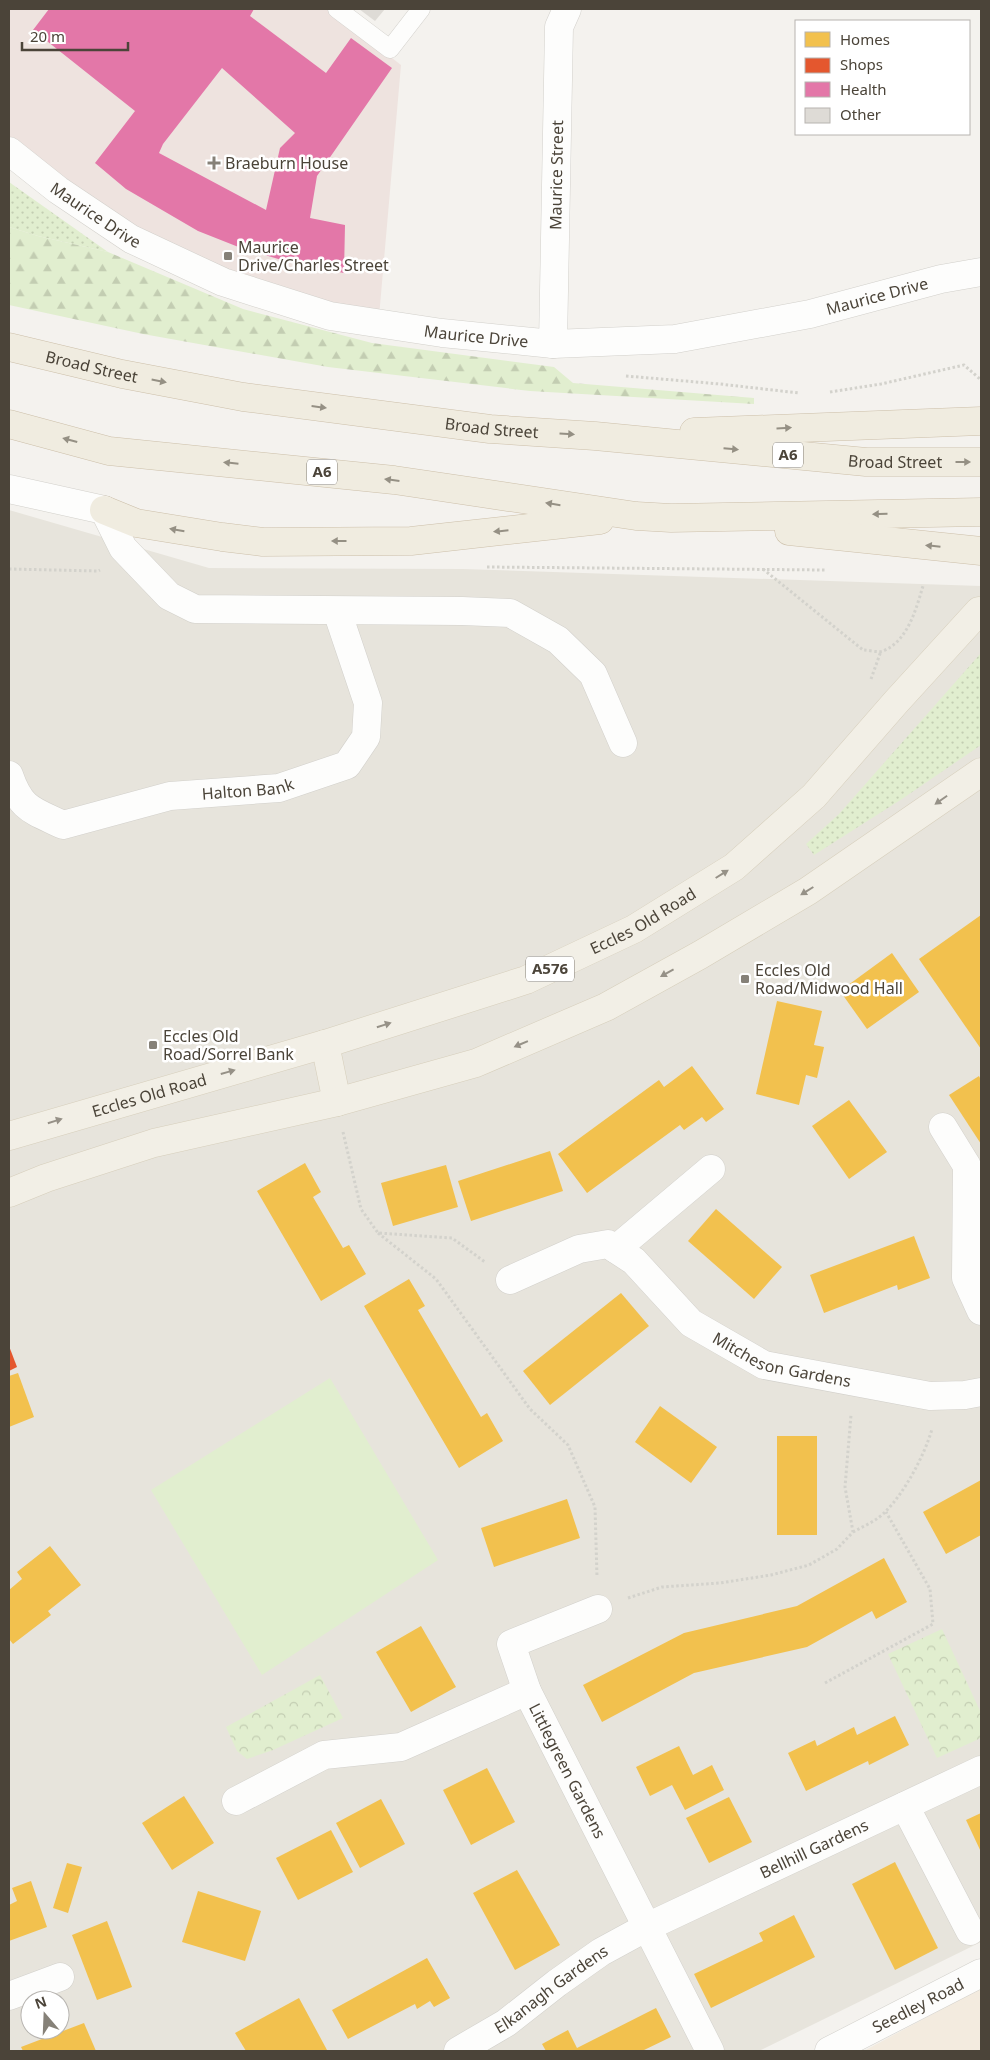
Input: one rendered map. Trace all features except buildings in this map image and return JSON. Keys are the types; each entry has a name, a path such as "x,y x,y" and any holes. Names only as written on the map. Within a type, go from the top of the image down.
{"highway":[{"name":"Broad Street","path":"9,347 122,374 243,397 490,429 595,436 866,462 981,462"},
{"path":"595,436 981,421"},
{"name":"A6","path":"9,424 109,451 394,480 636,516 671,518 981,512"},
{"path":"104,510 136,523 263,542 411,541 636,516"},
{"path":"671,518 981,551"}],"main road":[{"name":"Eccles Old Road","path":"9,1136 60,1119 325,1044 526,980 634,929 734,867 814,796 979,611"},
{"path":"9,1193 46,1178 154,1143 337,1102 476,1062 606,1007 700,955 808,891 979,777"},
{"path":"325,1044 337,1102"}],"street":[{"name":"Maurice Street","path":"553,344 559,27 567,9"},
{"name":"Maurice Drive","path":"9,150 58,190 131,239 223,282 330,316 442,334 553,344 675,339 810,314 941,279 981,272"},
{"path":"9,489 104,510 123,548 169,596 195,609 510,613 558,640 593,674 622,742"},
{"name":"Halton Bank","path":"9,775 14,791 26,807 63,825 170,796 279,788 347,765 366,737 368,703 337,611"},
{"path":"943,1127 974,1168 966,1278 981,1311"},
{"path":"510,1280 579,1250 608,1244 616,1249 711,1169"},
{"name":"Mitcheson Gardens","path":"616,1249 634,1261 691,1323 764,1365 930,1396 965,1395 981,1392"},
{"path":"527,1690 511,1644 598,1609"},
{"name":"Littlegreen Gardens","path":"236,1801 324,1755 401,1747 527,1690 710,2051"},
{"name":"Bellhill Gardens","path":"647,1927 981,1770"},
{"path":"905,1806 970,1931"},
{"name":"Elkanagh Gardens","path":"458,2051 506,2023 557,1983 601,1952 647,1927"},
{"name":"Seedley Road","path":"829,2051 981,1973"},
{"path":"9,1996 60,1978"}],"lane":[{"path":"337,9 390,49 421,9"}],"path":[{"path":"828,392 881,384 964,365 981,379"},
{"path":"622,375 802,394"},
{"path":"9,569 98,571 123,548"},
{"path":"762,568 863,650 882,652"},
{"path":"868,686 882,652 897,642 911,622 923,586"},
{"path":"337,1102 361,1209 378,1233 436,1279 530,1409 568,1445 596,1507 598,1609 662,1587 720,1583 771,1575 809,1565 837,1550 853,1532 886,1512 911,1476 928,1442 942,1395"},
{"path":"378,1233 452,1238 510,1280"},
{"path":"853,1532 845,1487 854,1382"},
{"path":"825,1683 933,1624 930,1589 886,1512"}],"shaded area":[{"name":"Braeburn House","path":"9,9 329,9 401,65 379,317 228,276 135,232 9,143"},
{"path":"9,510 209,568 463,569 981,586 981,1942 759,2051 9,2051"},
{"path":"981,1988 981,2051 864,2051"}],"green space":[{"path":"9,182 108,252 38,236 9,227"},
{"path":"9,227 38,236 108,252 243,309 372,343 554,367 573,383 754,398 754,404 530,391 328,367 143,334 9,305"},
{"path":"981,653 981,745 902,799 814,855 806,844 839,814"},
{"path":"330,1378 438,1560 262,1675 151,1490"},
{"path":"942,1629 981,1713 981,1738 937,1758 888,1654"},
{"path":"320,1675 343,1718 273,1750 247,1759 237,1751 226,1727"}],"place":[{"name":"Braeburn House","path":"214,163"},
{"name":"Maurice Drive/Charles Street","path":"228,256"},
{"name":"Eccles Old Road/Midwood Hall","path":"745,979"},
{"name":"Eccles Old Road/Sorrel Bank","path":"153,1045"}]}
